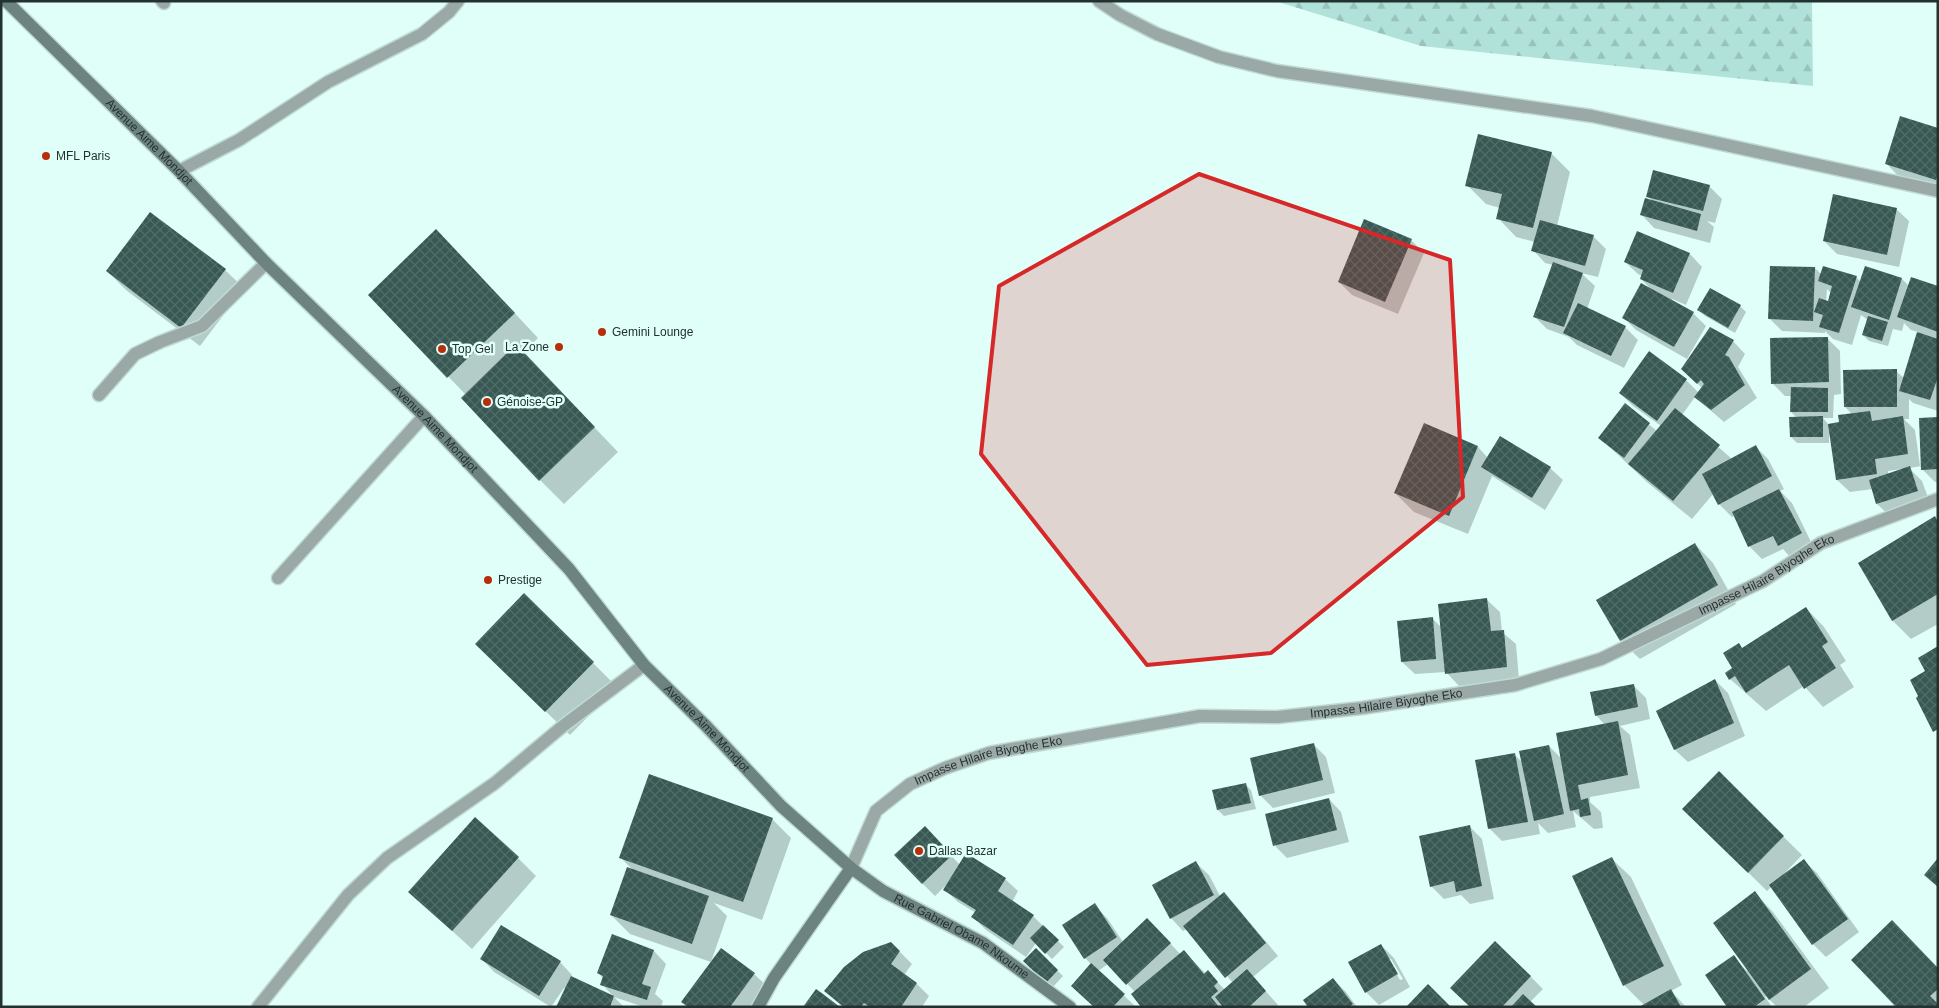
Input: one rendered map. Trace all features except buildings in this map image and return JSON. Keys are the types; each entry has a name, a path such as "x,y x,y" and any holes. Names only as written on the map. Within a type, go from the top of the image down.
{"main road":[{"name":"Avenue Aime Mondjot","path":"6,1 179,171 266,263 424,416 569,569 644,665 706,726 781,806 851,868"},
{"path":"758,1007 774,978 851,868"},
{"name":"Rue Gabriel Obame Nkoume","path":"851,868 883,891 983,943 1070,1007"}],"street":[{"path":"179,171 240,140 328,82 422,34 449,12 458,1"},
{"path":"1099,1 1120,15 1157,34 1219,57 1277,71 1592,116 1938,191"},
{"path":"99,395 135,354 202,326 266,263"},
{"path":"278,578 424,416"},
{"name":"Impasse Hilaire Biyoghe Eko","path":"851,868 876,811 910,784 945,768 990,753 1200,716 1278,717 1362,708 1516,686 1602,659 1762,580 1821,543 1938,499"},
{"path":"258,1007 348,895 387,858 495,783 563,726 644,665"}],"highlighted area":[{"path":"1199,174 1450,260 1463,497 1271,653 1147,665 981,454 999,286"}],"green space":[{"path":"1275,1 1812,1 1813,86 1421,46"}],"place":[{"name":"MFL Paris","path":"46,156"},
{"name":"Gemini Lounge","path":"602,332"},
{"name":"La Zone","path":"559,347"},
{"name":"Top Gel","path":"442,349"},
{"name":"Génoise-GP","path":"487,402"},
{"name":"Prestige","path":"488,580"},
{"name":"Dallas Bazar","path":"919,851"}]}
